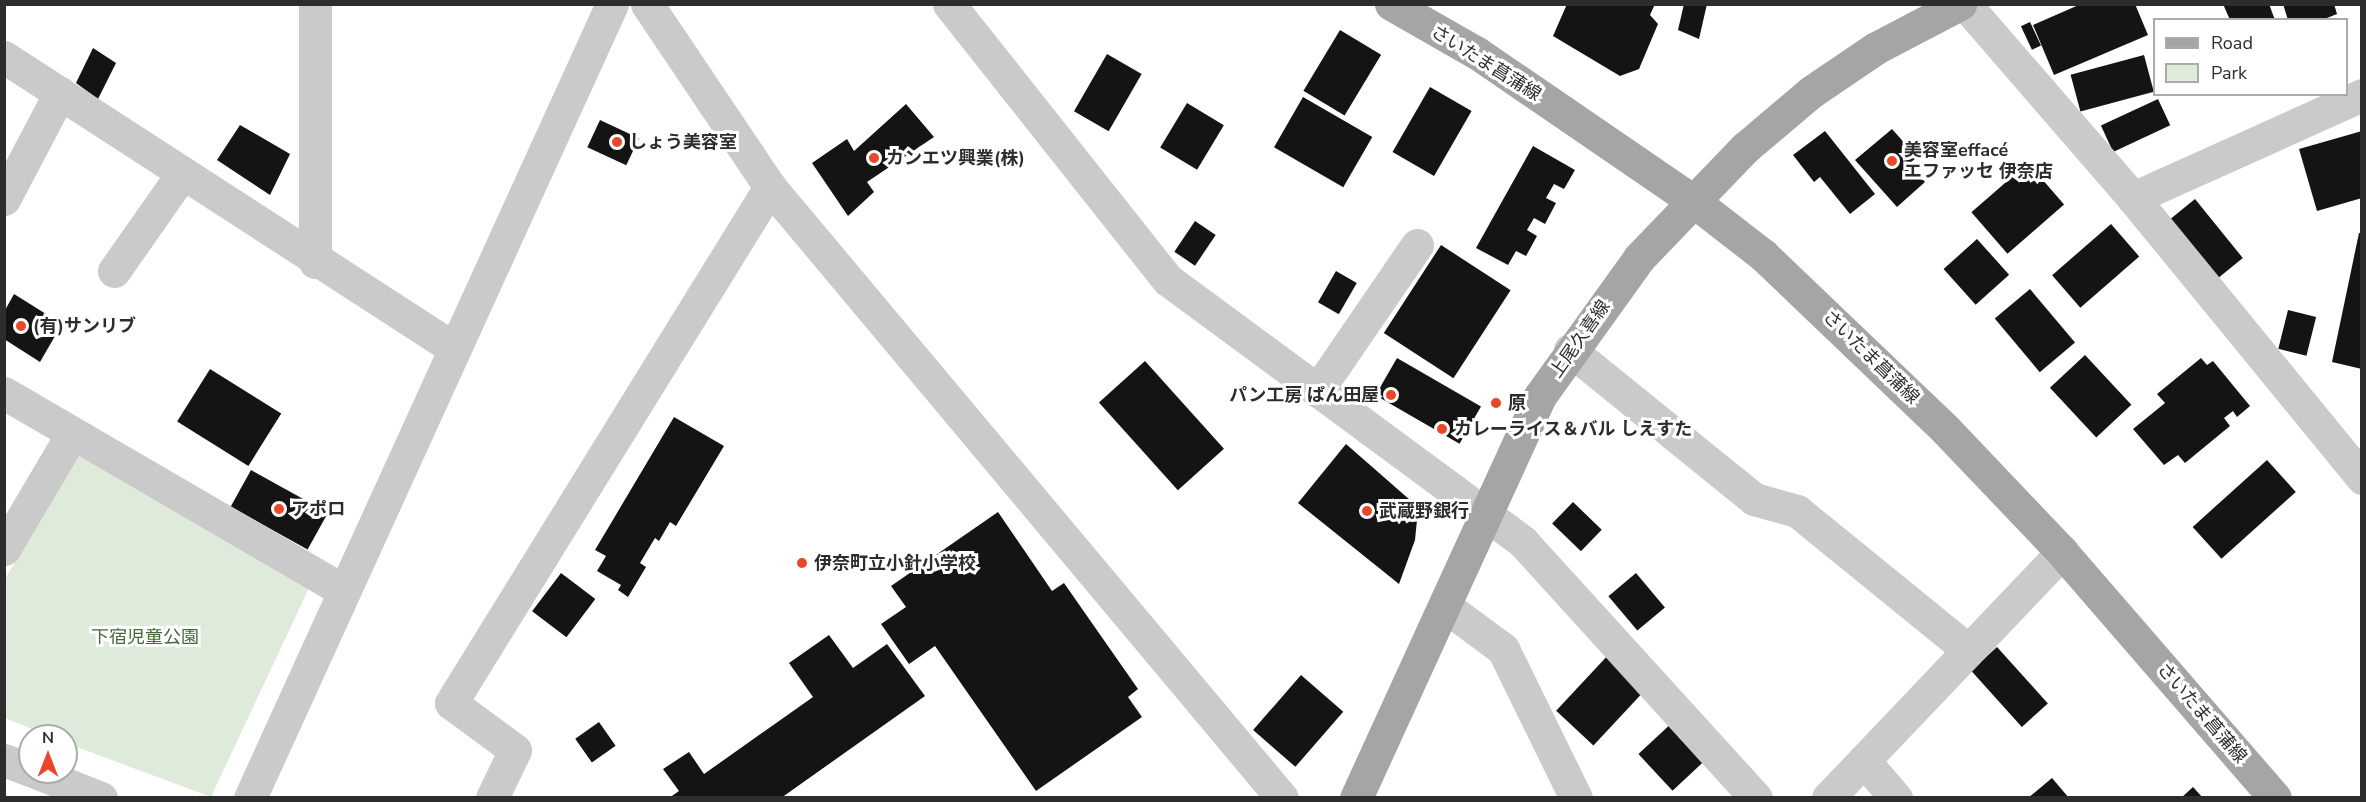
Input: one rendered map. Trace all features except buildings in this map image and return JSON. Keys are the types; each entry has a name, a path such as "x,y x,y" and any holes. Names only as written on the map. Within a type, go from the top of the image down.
{"main road":[{"name":"さいたま菖蒲線","path":"1392,4 1477,53 1692,200 1762,255 1850,335 2062,552 2275,798"},
{"name":"上尾久喜線","path":"1356,798 1446,607 1484,515 1540,396 1570,350 1639,258 1692,200 1811,93 1876,48 1960,4"}],"street":[{"path":"315,4 315,262"},
{"path":"250,798 612,4"},
{"path":"647,4 770,187 1282,798"},
{"path":"949,4 1168,280 1484,515 1524,542 1756,798"},
{"path":"1965,4 2133,198 2361,478"},
{"path":"4,57 315,262 455,349"},
{"path":"4,199 60,93"},
{"path":"2133,198 2361,95"},
{"path":"114,271 182,174"},
{"path":"492,798 515,750 451,704 770,187"},
{"path":"1317,391 1417,245"},
{"path":"1570,350 1754,499 1797,511 1968,650"},
{"path":"4,393 344,591"},
{"path":"4,549 72,434"},
{"path":"1828,798 2062,552"},
{"path":"1446,607 1503,649 1576,798"},
{"path":"1864,762 1896,798"},
{"path":"65,784 100,798"}],"green space":[{"name":"下宿児童公園","path":"82,450 309,588 211,797 78,747 78,724 20,724 5,718 5,579"}],"place":[{"name":"しょう美容室","path":"617,142"},
{"name":"カンエツ興業(株)","path":"874,158"},
{"name":"美容室effacé エファッセ 伊奈店","path":"1892,161"},
{"name":"(有)サンリブ","path":"21,326"},
{"name":"パン工房 ぱん田屋","path":"1391,395"},
{"name":"原","path":"1496,403"},
{"name":"カレーライス＆バル しえすた","path":"1442,429"},
{"name":"アポロ","path":"279,509"},
{"name":"武蔵野銀行","path":"1367,511"},
{"name":"伊奈町立小針小学校","path":"802,563"}]}
